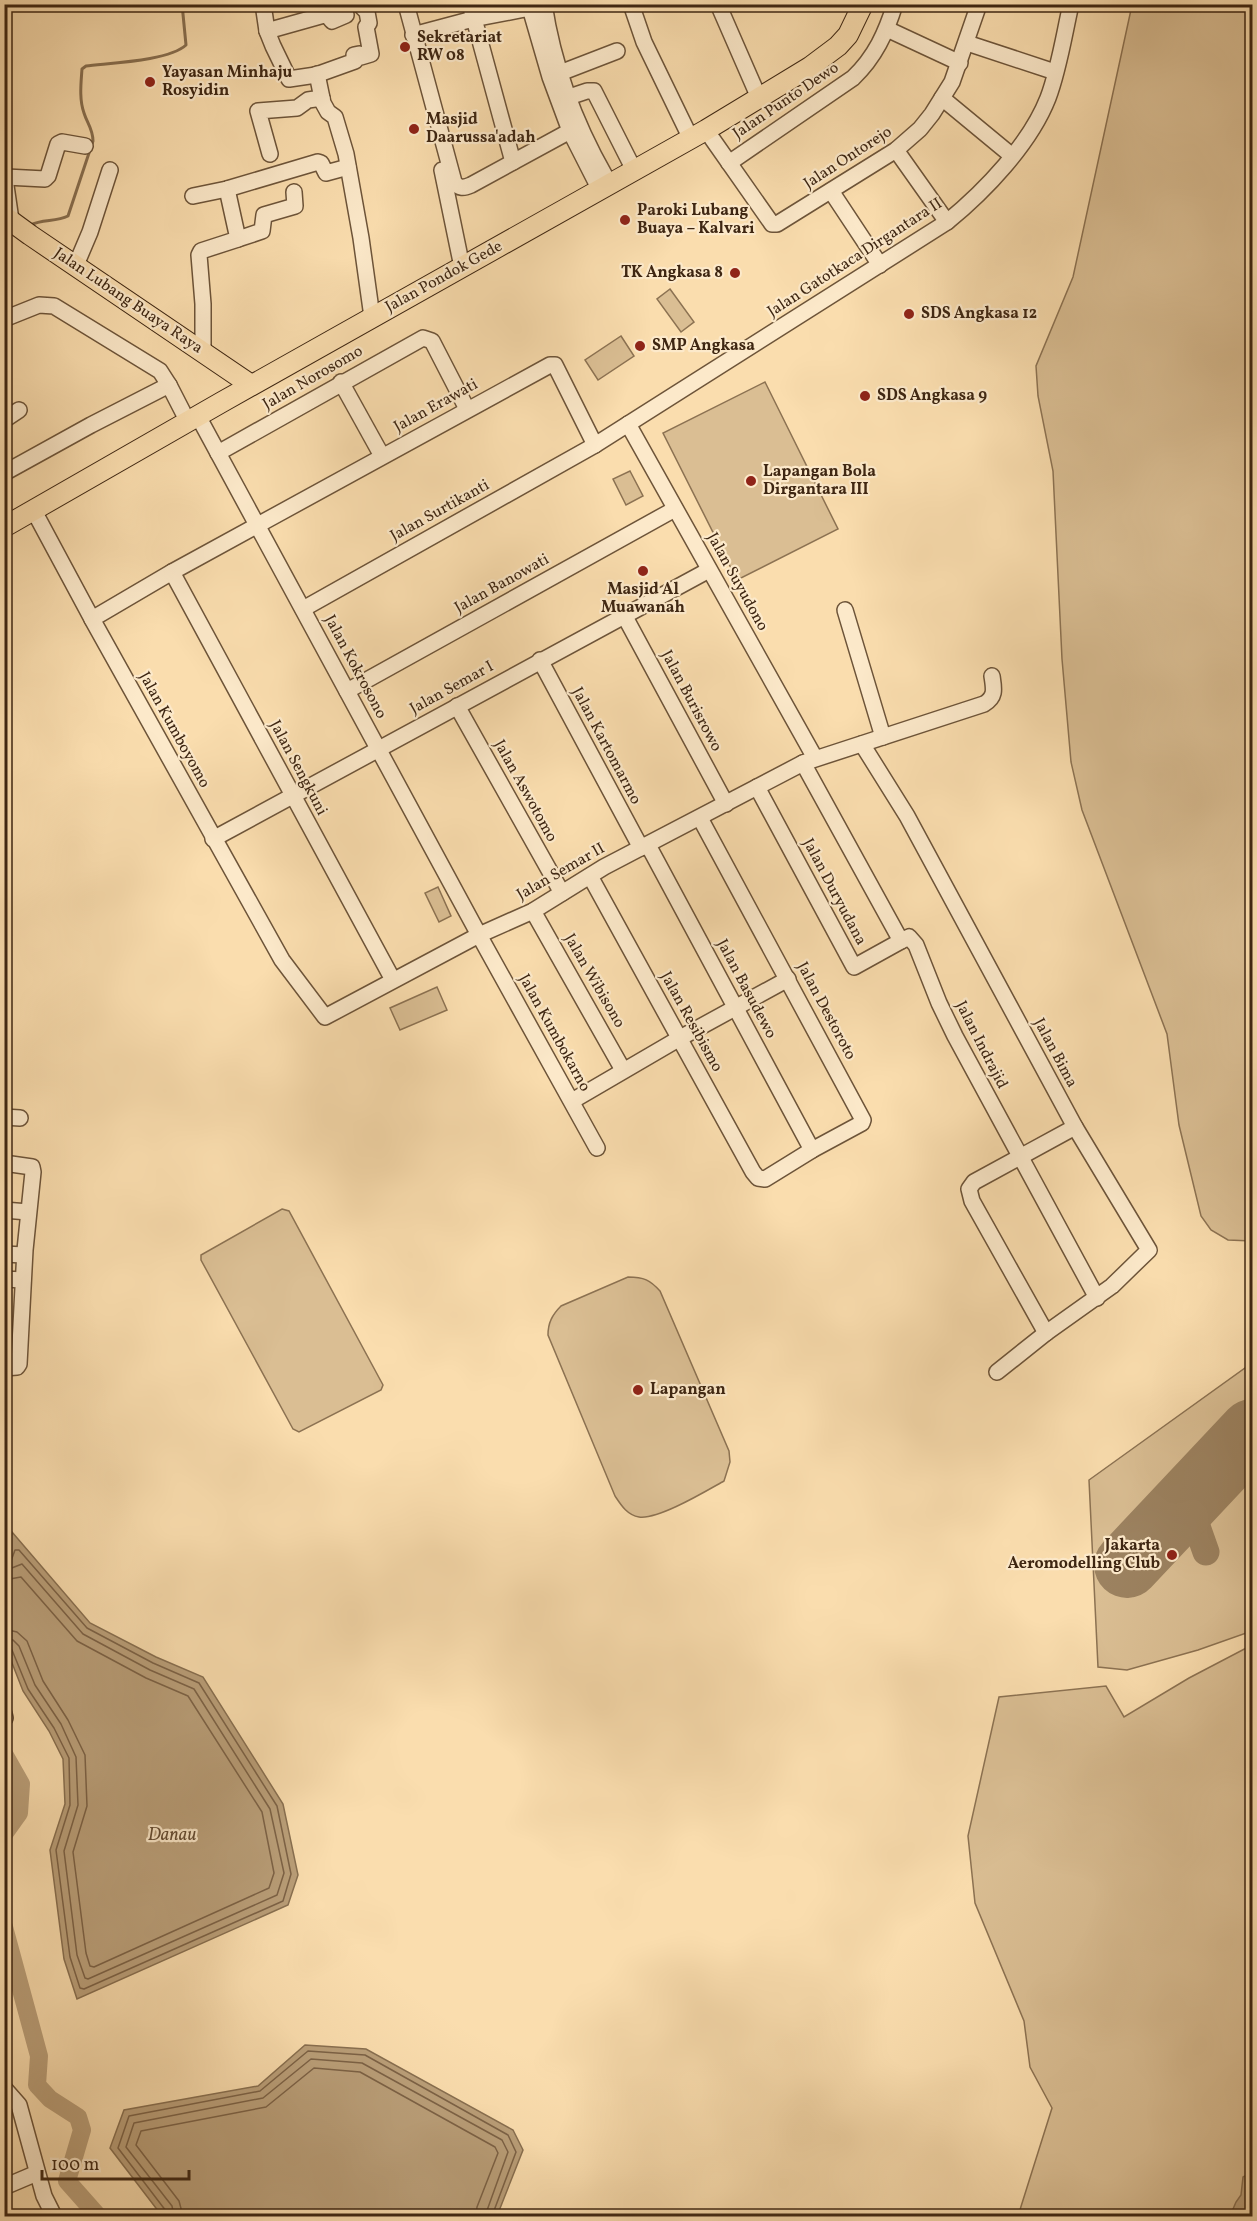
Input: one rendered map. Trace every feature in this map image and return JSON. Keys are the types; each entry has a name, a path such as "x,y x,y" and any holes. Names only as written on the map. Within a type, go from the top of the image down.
{"main road":[{"name":"Jalan Pondok Gede","path":"4,527 193,419 245,385 372,317 698,135 810,67 838,46 854,27 863,4"},
{"name":"Jalan Lubang Buaya Raya","path":"16,224 203,350 245,385"}],"street":[{"path":"263,4 267,31 288,78 317,74 355,61 354,55 359,54 362,57 371,54 366,27 369,23 367,12 355,4"},
{"path":"267,31 324,15 332,21 342,18 346,15 344,4"},
{"path":"406,4 454,182 459,188 465,188 570,131"},
{"path":"544,4 550,39 560,73 598,164 605,187"},
{"name":"Jalan Ontorejo","path":"631,4 644,42 698,135 729,163 774,224 896,150 920,129 942,99 960,63 979,4"},
{"path":"718,4 759,98"},
{"name":"Jalan Punto Dewo","path":"729,163 853,78 871,58 887,29 895,4"},
{"name":"Jalan Gatotkaca Dirgantara II","path":"595,445 947,222 969,204 1011,155 1041,114 1055,72 1071,4"},
{"path":"413,35 472,12 531,8 550,77 570,131 605,187"},
{"path":"472,12 513,162"},
{"path":"887,29 960,63"},
{"path":"967,43 1055,72"},
{"path":"560,73 617,51"},
{"path":"317,74 326,110 336,119 348,167 372,317"},
{"path":"569,97 587,90 594,91 634,170"},
{"path":"270,154 258,111 297,108 308,100 322,98"},
{"path":"942,99 1011,155"},
{"path":"16,224 5,174 45,179 58,144 62,142 85,146"},
{"path":"896,150 947,222"},
{"path":"193,196 227,189 318,162 321,163 326,173 348,167"},
{"path":"441,165 462,267"},
{"path":"76,265 90,232 110,170"},
{"path":"227,189 238,239"},
{"path":"831,191 880,265"},
{"path":"203,350 203,304 199,253 262,231 264,215 295,206 294,192"},
{"name":"Jalan Kokrosono","path":"4,319 39,305 54,306 160,371 218,453 479,935"},
{"name":"Jalan Norosomo","path":"218,453 420,339 432,340 467,409"},
{"name":"Jalan Erawati","path":"256,526 543,367 555,365 595,445"},
{"path":"341,382 382,456"},
{"path":"4,473 91,424 169,385"},
{"path":"4,420 19,410"},
{"name":"Jalan Suyudono","path":"628,424 709,570 809,760"},
{"name":"Jalan Surtikanti","path":"303,609 595,445"},
{"name":"Jalan Banowati","path":"347,691 675,509"},
{"name":"Jalan Kumboyomo","path":"34,511 213,839 282,960 325,1017"},
{"path":"92,619 256,526"},
{"name":"Jalan Semar I","path":"213,839 709,570"},
{"name":"Jalan Sengkuni","path":"172,572 393,981"},
{"path":"845,610 883,737"},
{"name":"Jalan Burisrowo","path":"624,615 726,804"},
{"name":"Jalan Kartomarmo","path":"540,660 645,846"},
{"path":"809,760 989,701 994,693 992,676"},
{"name":"Jalan Aswotomo","path":"457,706 562,893"},
{"name":"Jalan Bima","path":"862,744 881,771 907,816 1075,1127 1149,1250 1112,1286 1046,1333 997,1372"},
{"name":"Jalan Semar II","path":"325,1017 479,935 533,910 645,846 809,760"},
{"name":"Jalan Indrajid","path":"809,760 901,941 909,937 916,945 951,1028 1020,1158"},
{"name":"Jalan Duryudana","path":"757,787 854,966 901,941"},
{"name":"Jalan Destoroto","path":"700,818 863,1120 862,1123 765,1179"},
{"name":"Jalan Basudewo","path":"645,846 736,1007 812,1150"},
{"name":"Jalan Resibismo","path":"590,876 753,1173 758,1178 765,1179"},
{"name":"Jalan Wibisono","path":"533,910 624,1070"},
{"name":"Jalan Kumbokarno","path":"479,935 597,1148"},
{"path":"572,1101 788,979"},
{"path":"1046,1333 972,1201 969,1189 974,1182 1075,1127"},
{"path":"1020,1158 1097,1298"},
{"path":"4,1163 33,1169 24,1255 19,1364 17,1367 4,1368"},
{"path":"4,1210 28,1212"},
{"path":"4,1254 24,1255"},
{"path":"4,1279 23,1280"},
{"path":"4,1323 21,1324"},
{"path":"4,2088 19,2105 44,2196 54,2217"},
{"path":"4,2187 37,2173"}],"shaded area":[{"path":"1132,5 1252,5 1252,1241 1228,1240 1211,1230 1201,1216 1179,1125 1167,1034 1082,810 1071,762 1062,659 1053,471 1038,396 1036,366 1073,277"},
{"path":"670,289 694,322 681,332 657,299"},
{"path":"621,336 634,356 598,380 585,360"},
{"name":"Lapangan Bola Dirgantara III","path":"765,382 838,529 737,580 663,433"},
{"path":"630,471 643,496 626,505 613,479"},
{"path":"438,887 451,916 439,922 425,893"},
{"path":"437,987 447,1010 400,1030 390,1008"},
{"path":"282,1209 289,1211 383,1385 381,1390 299,1432 293,1429 201,1260 201,1255"},
{"name":"Lapangan","path":"628,1277 646,1280 660,1291 729,1451 730,1462 724,1481 682,1504 647,1517 631,1514 615,1496 548,1335 551,1319 561,1306"},
{"name":"Jakarta Aeromodelling Club","path":"1252,1363 1252,1631 1198,1650 1127,1670 1098,1667 1089,1480"},
{"path":"1252,1645 1252,2216 1018,2216 1052,2108 1030,2067 1024,2021 975,1903 968,1836 999,1697 1106,1686 1124,1717 1189,1678"}],"water":[{"name":"Danau","path":"12,1532 90,1623 156,1657 203,1677 283,1804 298,1875 288,1905 77,1999 64,1959 50,1850 65,1804 63,1759 49,1731 23,1691 5,1645 5,1572"},
{"path":"305,2045 366,2049 513,2130 523,2150 497,2216 162,2216 110,2148 124,2110 258,2086"},
{"path":"1252,2172 1252,2210 1246,2216 1230,2216 1241,2195 1243,2177"}],"waterway":[{"path":"30,225 68,216 93,141 81,102 82,69 86,66 153,58 166,55 186,45 182,4"},
{"path":"4,238 13,233"},
{"path":"4,1754 21,1784 19,1813 4,1834"},
{"path":"4,1927 39,2056 37,2085 50,2099 78,2117 82,2130 67,2181 98,2216"}],"taxiway":[{"path":"1188,1501 1206,1552"}],"runway":[{"path":"1127,1565 1252,1432"}],"place":[{"name":"Sekretariat RW 08","path":"405,47"},
{"name":"Yayasan Minhaju Rosyidin","path":"150,82"},
{"name":"Masjid Daarussa'adah","path":"414,129"},
{"name":"Paroki Lubang Buaya – Kalvari","path":"625,220"},
{"name":"TK Angkasa 8","path":"735,273"},
{"name":"SDS Angkasa 12","path":"909,314"},
{"name":"SMP Angkasa","path":"640,346"},
{"name":"SDS Angkasa 9","path":"865,396"},
{"name":"Lapangan Bola Dirgantara III","path":"751,481"},
{"name":"Masjid Al Muawanah","path":"643,571"},
{"name":"Lapangan","path":"638,1390"},
{"name":"Jakarta Aeromodelling Club","path":"1172,1555"}]}
